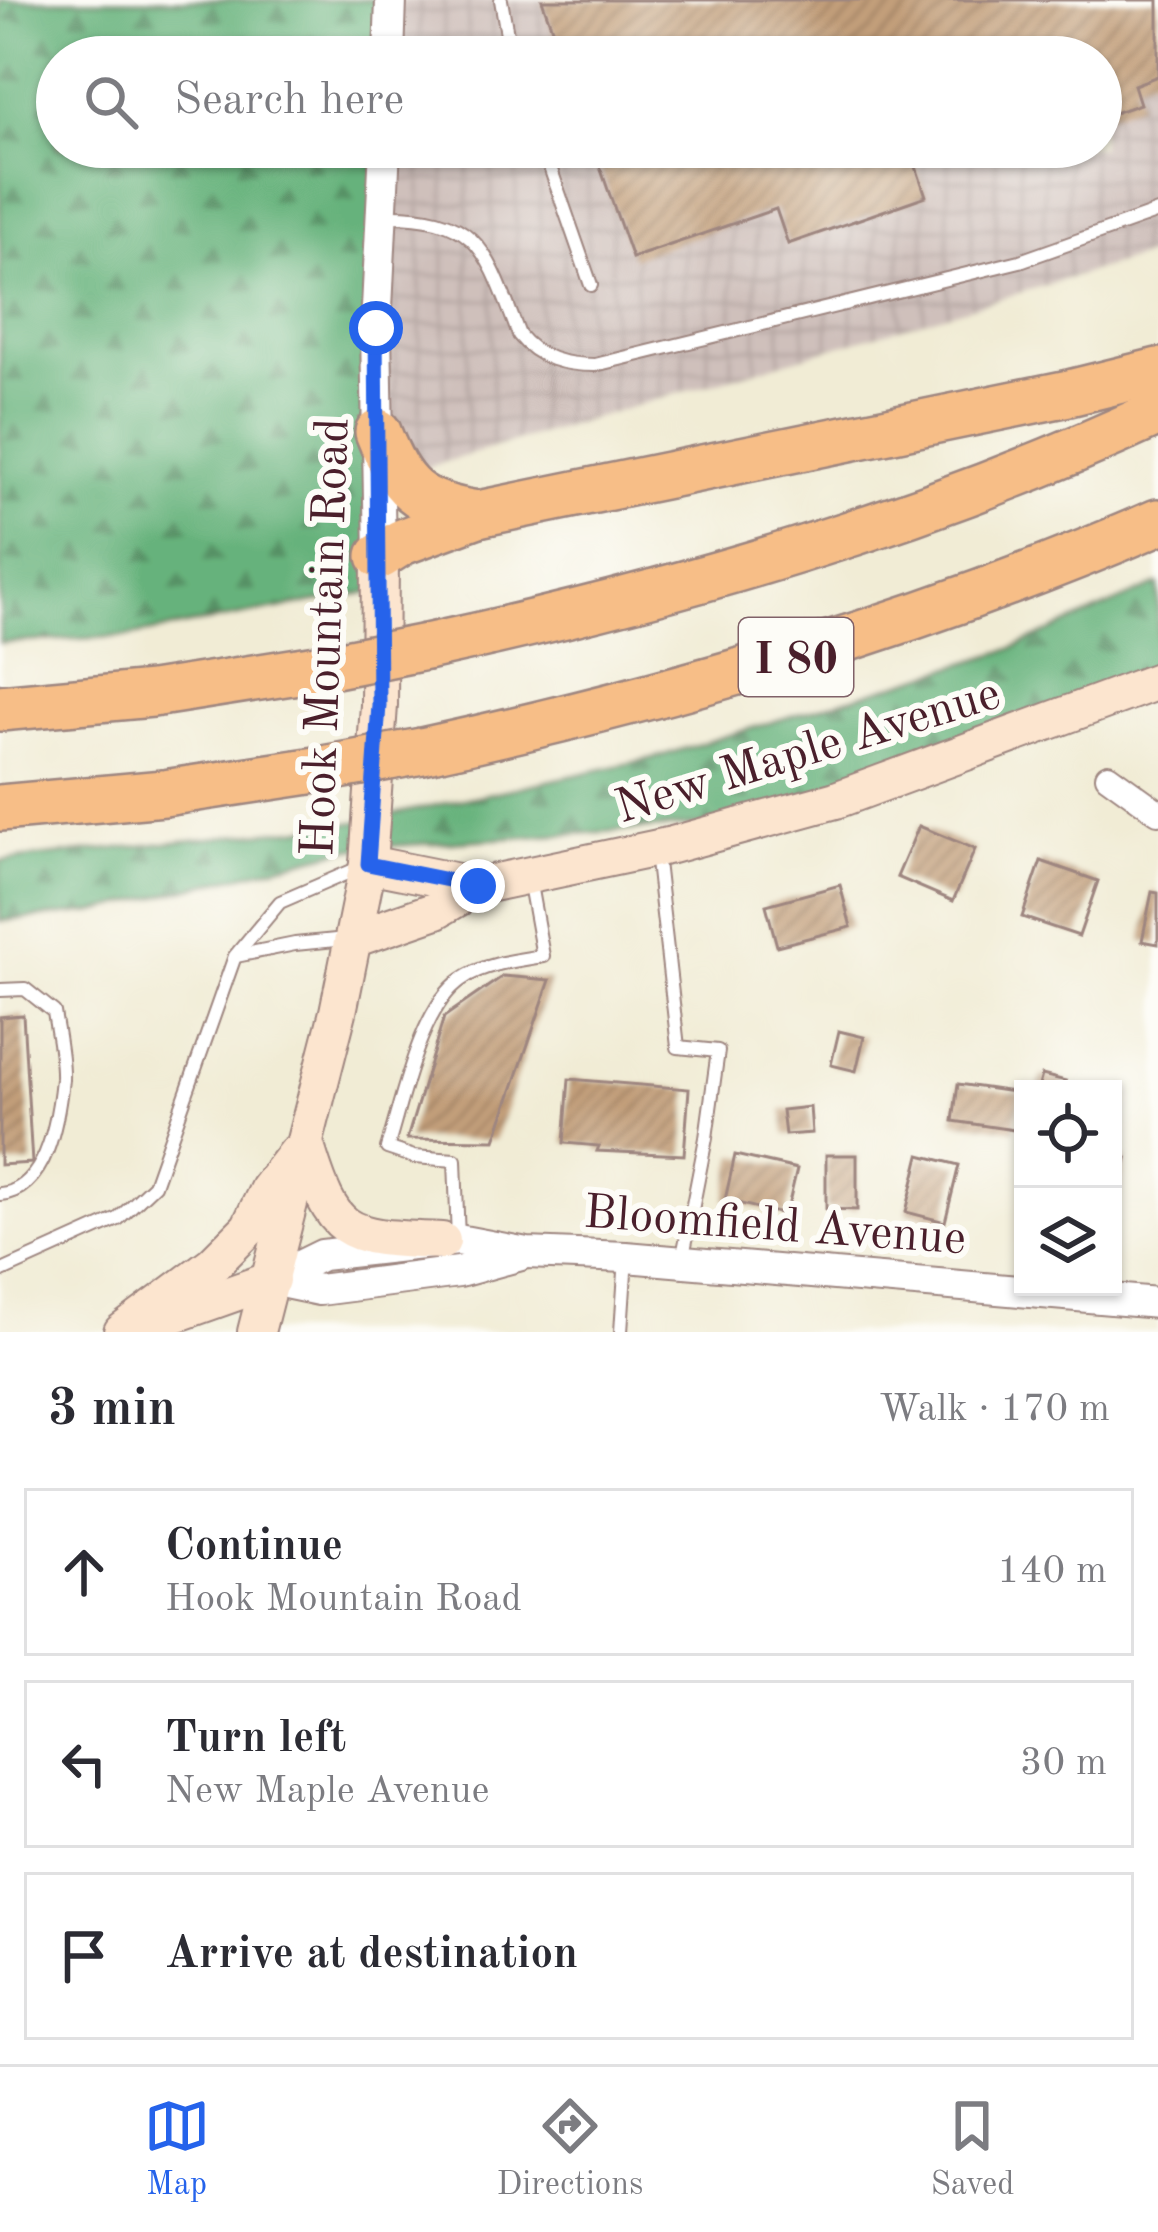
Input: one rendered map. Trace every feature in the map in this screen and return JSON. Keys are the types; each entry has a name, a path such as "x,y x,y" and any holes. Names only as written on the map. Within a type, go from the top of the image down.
{"highway":[{"path":"380,556 401,542 478,514 1024,403 1158,371"},
{"name":"I 80","path":"0,708 152,694 330,666 609,605 788,554 969,490 1158,413"},
{"path":"378,432 399,478 412,494 445,508 478,514"},
{"name":"I 80","path":"0,808 164,793 322,769 634,703 819,650 986,591 1158,522"}],"main road":[{"name":"Hook Mountain Road","path":"256,1332 368,864 379,705 380,556"},
{"name":"New Maple Avenue","path":"368,864 478,886 529,878 836,800 1158,681"},
{"name":"New Maple Avenue","path":"353,939 437,910 478,886"},
{"path":"304,1141 320,1193 339,1222 371,1239 450,1241"},
{"path":"122,1332 213,1264 249,1228 268,1190 304,1141"},
{"name":"Bloomfield Avenue","path":"134,1332 184,1309 271,1280"}],"street":[{"path":"390,36 391,0"},
{"name":"Hook Mountain Road","path":"380,556 376,328 384,168"},
{"path":"1108,776 1158,812"},
{"name":"Bloomfield Avenue","path":"271,1280 322,1255 450,1241 527,1253 626,1257 1158,1303"},
{"name":"Bloomfield Avenue","path":"271,1280 319,1290 459,1272 527,1253"}],"lane":[{"path":"501,0 508,36"},
{"path":"550,168 591,285"},
{"path":"381,216 416,215 464,231 485,256 527,345 558,362 595,365 1019,261 1158,212"},
{"path":"655,848 678,1047 718,1051 682,1262"},
{"path":"0,1272 118,1219 154,1185 235,956 280,902 368,864"},
{"path":"450,1241 455,1160 414,1157 387,1148 432,1012 461,979 509,961 543,956 529,878"},
{"path":"235,956 353,939"},
{"path":"0,990 25,989 54,1012 62,1077 43,1168 15,1193 0,1194"},
{"path":"621,1332 626,1257"}],"shaded area":[{"path":"395,0 1158,0 1158,252 384,480 391,168 1122,168 1122,36 394,36"}],"green space":[{"path":"0,0 395,0 394,36 36,36 36,168 391,168 380,590 131,636 0,643"},
{"path":"1158,584 1158,674 765,821 346,849 95,912 0,921 0,861 358,822 654,758 1008,650"}],"building":[{"path":"542,0 1158,0 1158,76 1134,85 1140,104 1122,110 1122,36 555,36"},
{"path":"600,168 916,168 926,196 788,244 776,209 632,258"},
{"path":"919,826 975,849 953,901 897,877"},
{"path":"1041,861 1098,881 1079,936 1022,917"},
{"path":"840,885 851,927 777,946 766,905"},
{"path":"1152,892 1158,893 1158,944 1142,941"},
{"path":"503,976 550,980 495,1140 407,1139 444,1017"},
{"path":"23,1015 32,1163 0,1165 0,1017"},
{"path":"839,1031 864,1037 856,1071 831,1065"},
{"path":"569,1079 689,1089 684,1155 597,1151 599,1146 564,1143"},
{"path":"958,1084 1014,1092 1014,1130 953,1121"},
{"path":"810,1107 812,1133 785,1135 782,1110"},
{"path":"735,1155 797,1169 786,1215 725,1200"},
{"path":"826,1155 857,1155 857,1210 826,1209"},
{"path":"920,1155 959,1165 945,1222 906,1212"}],"route":[{"path":"376,328 379,705 368,864 478,886"}]}
